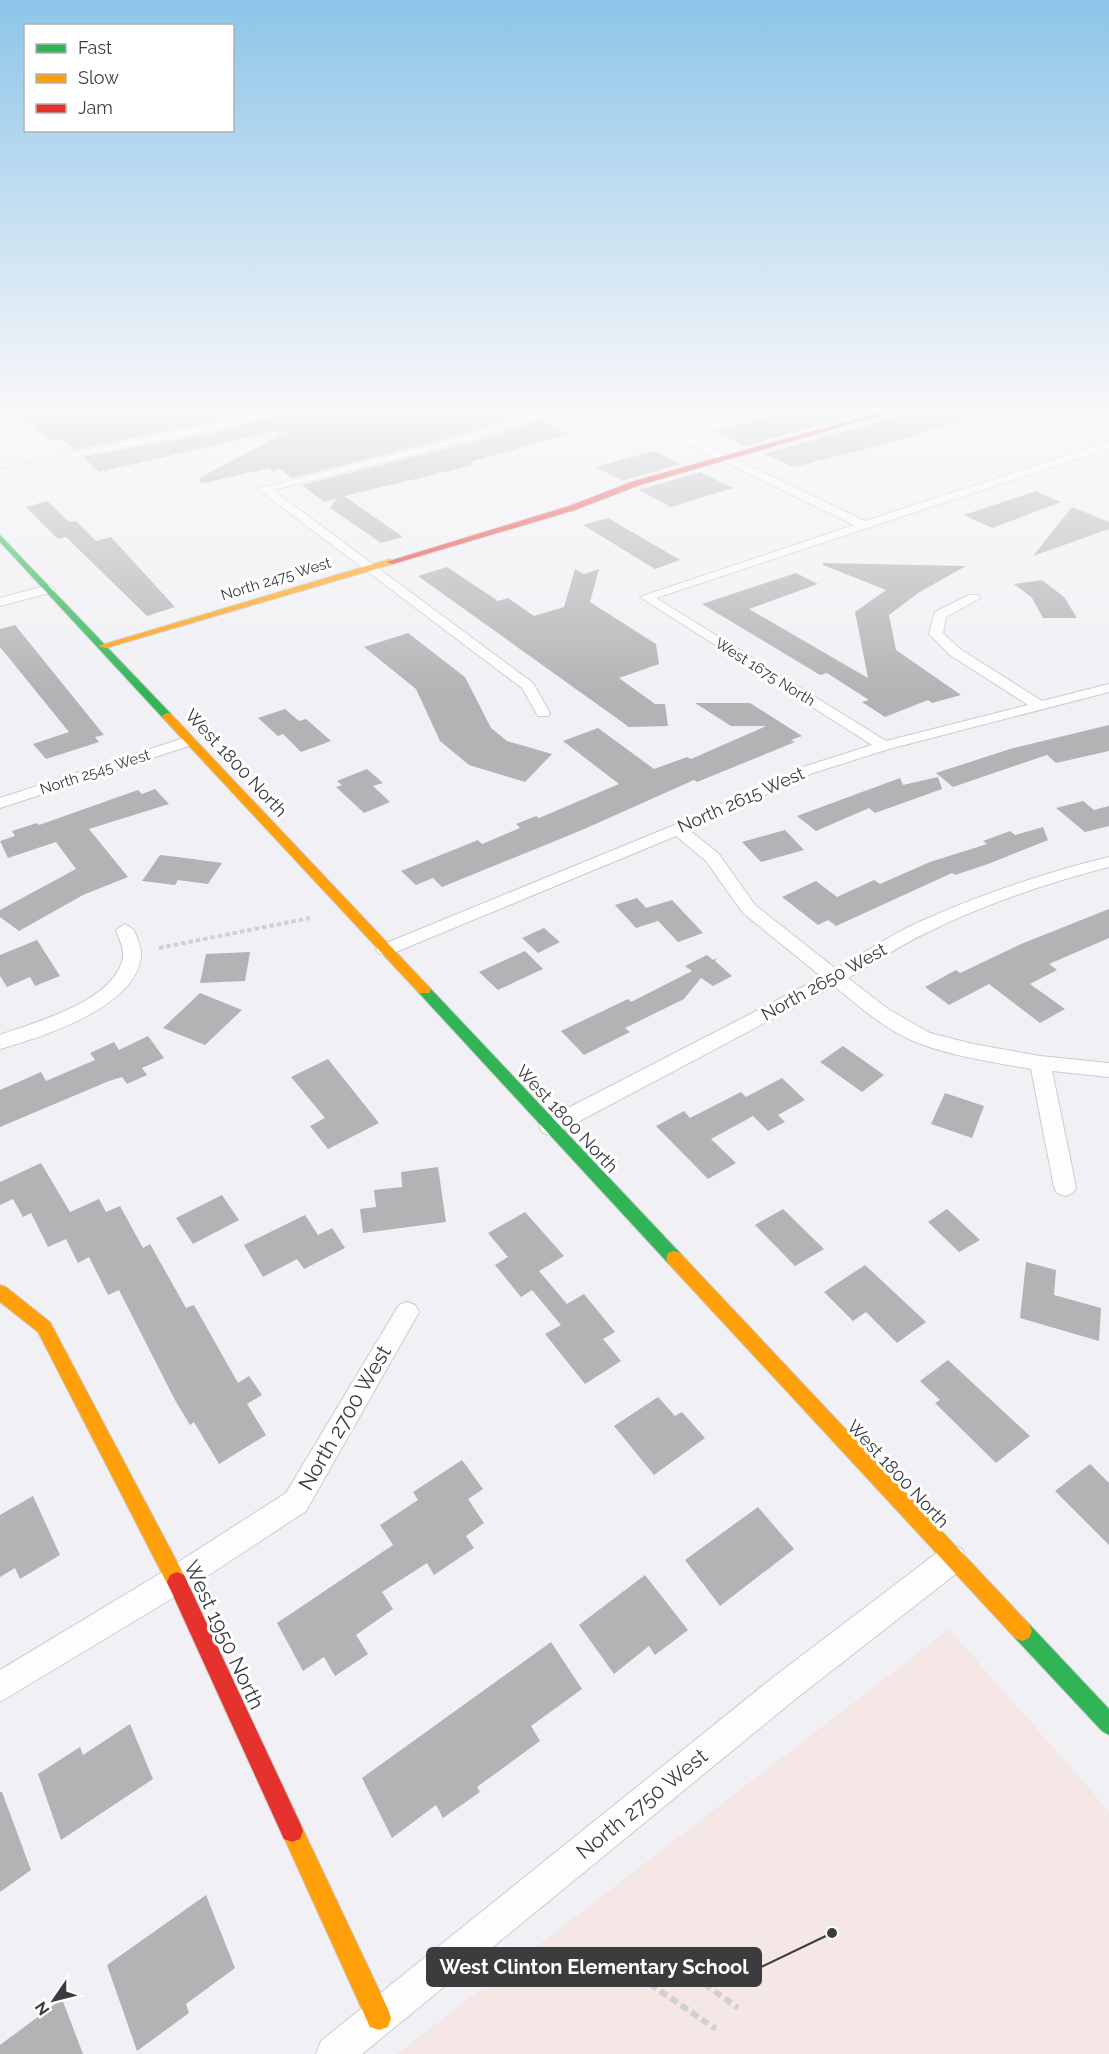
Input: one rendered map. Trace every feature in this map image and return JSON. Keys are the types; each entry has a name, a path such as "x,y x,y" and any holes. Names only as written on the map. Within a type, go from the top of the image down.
{"street":[{"path":"282,503 528,686 543,713"},
{"name":"North 2475 West","path":"102,646 302,590 368,567 585,503"},
{"path":"817,503 865,526 936,503"},
{"name":"West 1675 North","path":"865,526 646,597 884,746"},
{"name":"West 1800 North","path":"0,537 952,1559 1109,1724"},
{"path":"0,602 49,589"},
{"path":"974,598 940,615 936,634 955,652 1040,706"},
{"name":"North 2615 West","path":"386,950 678,829 808,770 884,746 1109,688"},
{"name":"North 2545 West","path":"0,803 190,741"},
{"path":"678,829 712,857 749,909 881,1014 924,1038 973,1051 1040,1063 1109,1071"},
{"name":"North 2650 West","path":"550,1127 835,978 921,928 1065,873 1109,862"},
{"path":"0,1042 96,1003 122,983 133,956 125,930"},
{"path":"1040,1063 1065,1187"},
{"name":"West 1950 North","path":"0,1292 44,1327 176,1580 379,2018"},
{"name":"North 2700 West","path":"0,1687 176,1580 296,1502 407,1312"},
{"name":"North 2750 West","path":"334,2054 782,1690 952,1559"}],"path":[{"path":"159,948 310,918"},
{"path":"674,1962 738,2008"},
{"path":"650,1984 716,2029"}],"shaded area":[{"path":"949,1629 1109,1811 1109,2054 397,2054"}],"building":[{"path":"49,503 69,522 76,521 96,541 111,537 175,607 147,616 66,537 58,539 26,507"},
{"path":"334,503 354,503 403,537 381,543 330,508"},
{"path":"663,503 685,503 671,507"},
{"path":"1000,503 1059,503 992,528 964,515"},
{"path":"1072,507 1109,522 1109,529 1033,556"},
{"path":"608,518 680,560 655,569 583,525"},
{"path":"823,563 966,566 918,593 889,615 896,650 961,695 932,703 928,700 885,717 862,702 869,700 827,673 820,675 702,604 796,573 818,584 749,609 868,678 855,612 886,590 823,565"},
{"path":"447,567 498,601 508,598 534,616 564,607 575,569 584,574 599,569 590,602 656,644 659,664 619,678 655,704 665,704 668,726 629,727 418,576"},
{"path":"1042,580 1064,597 1077,618 1043,618 1032,598 1014,584"},
{"path":"15,625 104,735 95,737 99,742 46,759 33,744 69,732 0,647 0,629"},
{"path":"408,633 465,677 491,728 507,741 552,754 525,782 469,765 440,741 416,689 364,647"},
{"path":"695,703 750,703 802,736 791,740 795,742 697,782 694,780 582,830 442,887 433,878 416,885 401,871 478,840 482,844 520,828 516,824 536,816 539,818 619,784 563,741 598,728 654,769 687,757 691,759 766,726 731,726"},
{"path":"285,709 299,721 306,719 331,741 301,752 283,734 278,736 258,718"},
{"path":"1109,725 1109,751 1056,763 1047,755 953,787 936,773 1010,749"},
{"path":"367,769 383,783 373,786 390,802 364,813 336,787 342,785 337,781"},
{"path":"938,777 942,789 875,813 869,808 816,831 797,816 900,778 903,785"},
{"path":"155,789 169,804 89,829 128,877 83,895 19,931 0,917 0,910 76,869 56,842 8,858 0,841 15,836 12,831 37,823 39,825 138,790 142,794"},
{"path":"1083,801 1094,810 1109,806 1109,826 1085,832 1056,808"},
{"path":"1043,827 1048,840 988,864 955,875 952,873 836,926 828,920 818,925 782,897 816,881 837,897 874,880 880,884 930,862 987,844 983,841 1010,831 1015,835"},
{"path":"785,830 804,850 761,862 742,842"},
{"path":"160,855 222,863 208,884 178,880 175,885 142,881"},
{"path":"637,898 658,921 636,928 615,905"},
{"path":"672,900 703,933 678,942 646,908"},
{"path":"1109,909 1109,938 1049,964 1057,970 1030,984 1065,1009 1040,1023 989,984 949,1005 925,987 956,970 960,973 1021,944"},
{"path":"544,928 560,942 538,953 522,938"},
{"path":"37,940 60,976 35,986 30,977 7,987 0,976 0,955"},
{"path":"525,951 543,969 498,990 479,972"},
{"path":"250,952 245,981 200,983 206,954"},
{"path":"707,955 713,960 717,958 715,961 732,976 713,986 701,978 684,999 625,1028 630,1032 584,1055 561,1031 628,999 631,1002 692,971 685,966"},
{"path":"200,993 242,1010 205,1045 163,1028"},
{"path":"148,1036 164,1058 142,1068 147,1075 127,1084 122,1077 109,1081 0,1127 0,1090 41,1072 46,1081 95,1060 90,1053 114,1042 119,1050"},
{"path":"843,1046 884,1075 862,1092 820,1062"},
{"path":"328,1059 379,1123 328,1149 310,1126 325,1118 291,1077"},
{"path":"782,1078 805,1100 778,1115 785,1122 768,1131 753,1116 711,1139 736,1163 708,1179 656,1126 684,1111 690,1118 741,1092 746,1097"},
{"path":"945,1093 984,1106 972,1138 931,1124"},
{"path":"41,1163 70,1212 99,1199 106,1212 120,1206 143,1248 150,1244 186,1308 194,1305 238,1383 249,1376 262,1395 247,1404 266,1435 219,1464 194,1422 190,1425 175,1400 119,1290 108,1295 89,1257 78,1263 66,1239 48,1247 31,1213 23,1217 13,1199 0,1205 0,1182"},
{"path":"438,1167 446,1222 363,1233 360,1209 376,1207 374,1190 402,1187 401,1172"},
{"path":"222,1195 239,1220 193,1244 176,1218"},
{"path":"783,1209 824,1249 795,1266 755,1225"},
{"path":"947,1209 980,1240 959,1252 928,1222"},
{"path":"525,1212 564,1256 539,1271 567,1304 584,1294 615,1332 603,1339 621,1361 585,1384 545,1334 561,1325 532,1290 521,1297 495,1265 508,1257 488,1233"},
{"path":"305,1215 318,1235 332,1228 345,1248 304,1269 297,1259 263,1277 244,1245"},
{"path":"1026,1262 1056,1270 1054,1295 1101,1308 1099,1341 1020,1318"},
{"path":"865,1265 926,1322 897,1343 866,1312 853,1321 824,1292"},
{"path":"948,1360 1030,1436 996,1463 935,1403 940,1400 920,1381"},
{"path":"658,1397 675,1416 682,1412 705,1438 654,1475 614,1426"},
{"path":"462,1460 483,1489 468,1499 484,1523 466,1536 474,1548 434,1575 427,1563 382,1592 393,1609 356,1635 368,1654 335,1676 324,1657 303,1671 277,1623 393,1545 380,1525 418,1500 413,1492"},
{"path":"1090,1464 1109,1483 1109,1545 1055,1491"},
{"path":"33,1496 60,1555 20,1579 15,1568 0,1577 0,1515"},
{"path":"758,1507 794,1549 720,1606 685,1560"},
{"path":"645,1575 688,1630 655,1655 649,1646 614,1674 579,1625"},
{"path":"551,1642 582,1689 531,1726 540,1741 477,1787 480,1792 443,1818 436,1805 392,1838 362,1778"},
{"path":"130,1724 153,1779 61,1840 38,1774 80,1747 83,1755"},
{"path":"0,1792 2,1792 31,1870 0,1892"},
{"path":"206,1895 235,1968 186,2004 189,2013 137,2051 107,1965"},
{"path":"62,1999 83,2054 0,2054 0,2045"}],"traffic: fast":[{"path":"0,537 167,716"},
{"path":"424,990 674,1258"},
{"path":"1022,1631 1109,1724"}],"traffic: slow":[{"path":"103,646 390,562"},
{"path":"167,716 424,990"},
{"path":"674,1258 1022,1631"},
{"path":"0,1292 44,1327 177,1582"},
{"path":"292,1831 379,2018"}],"traffic: jam":[{"path":"390,562 585,503"},
{"path":"177,1582 292,1831"}],"place":[{"name":"West Clinton Elementary School","path":"832,1933"}]}
